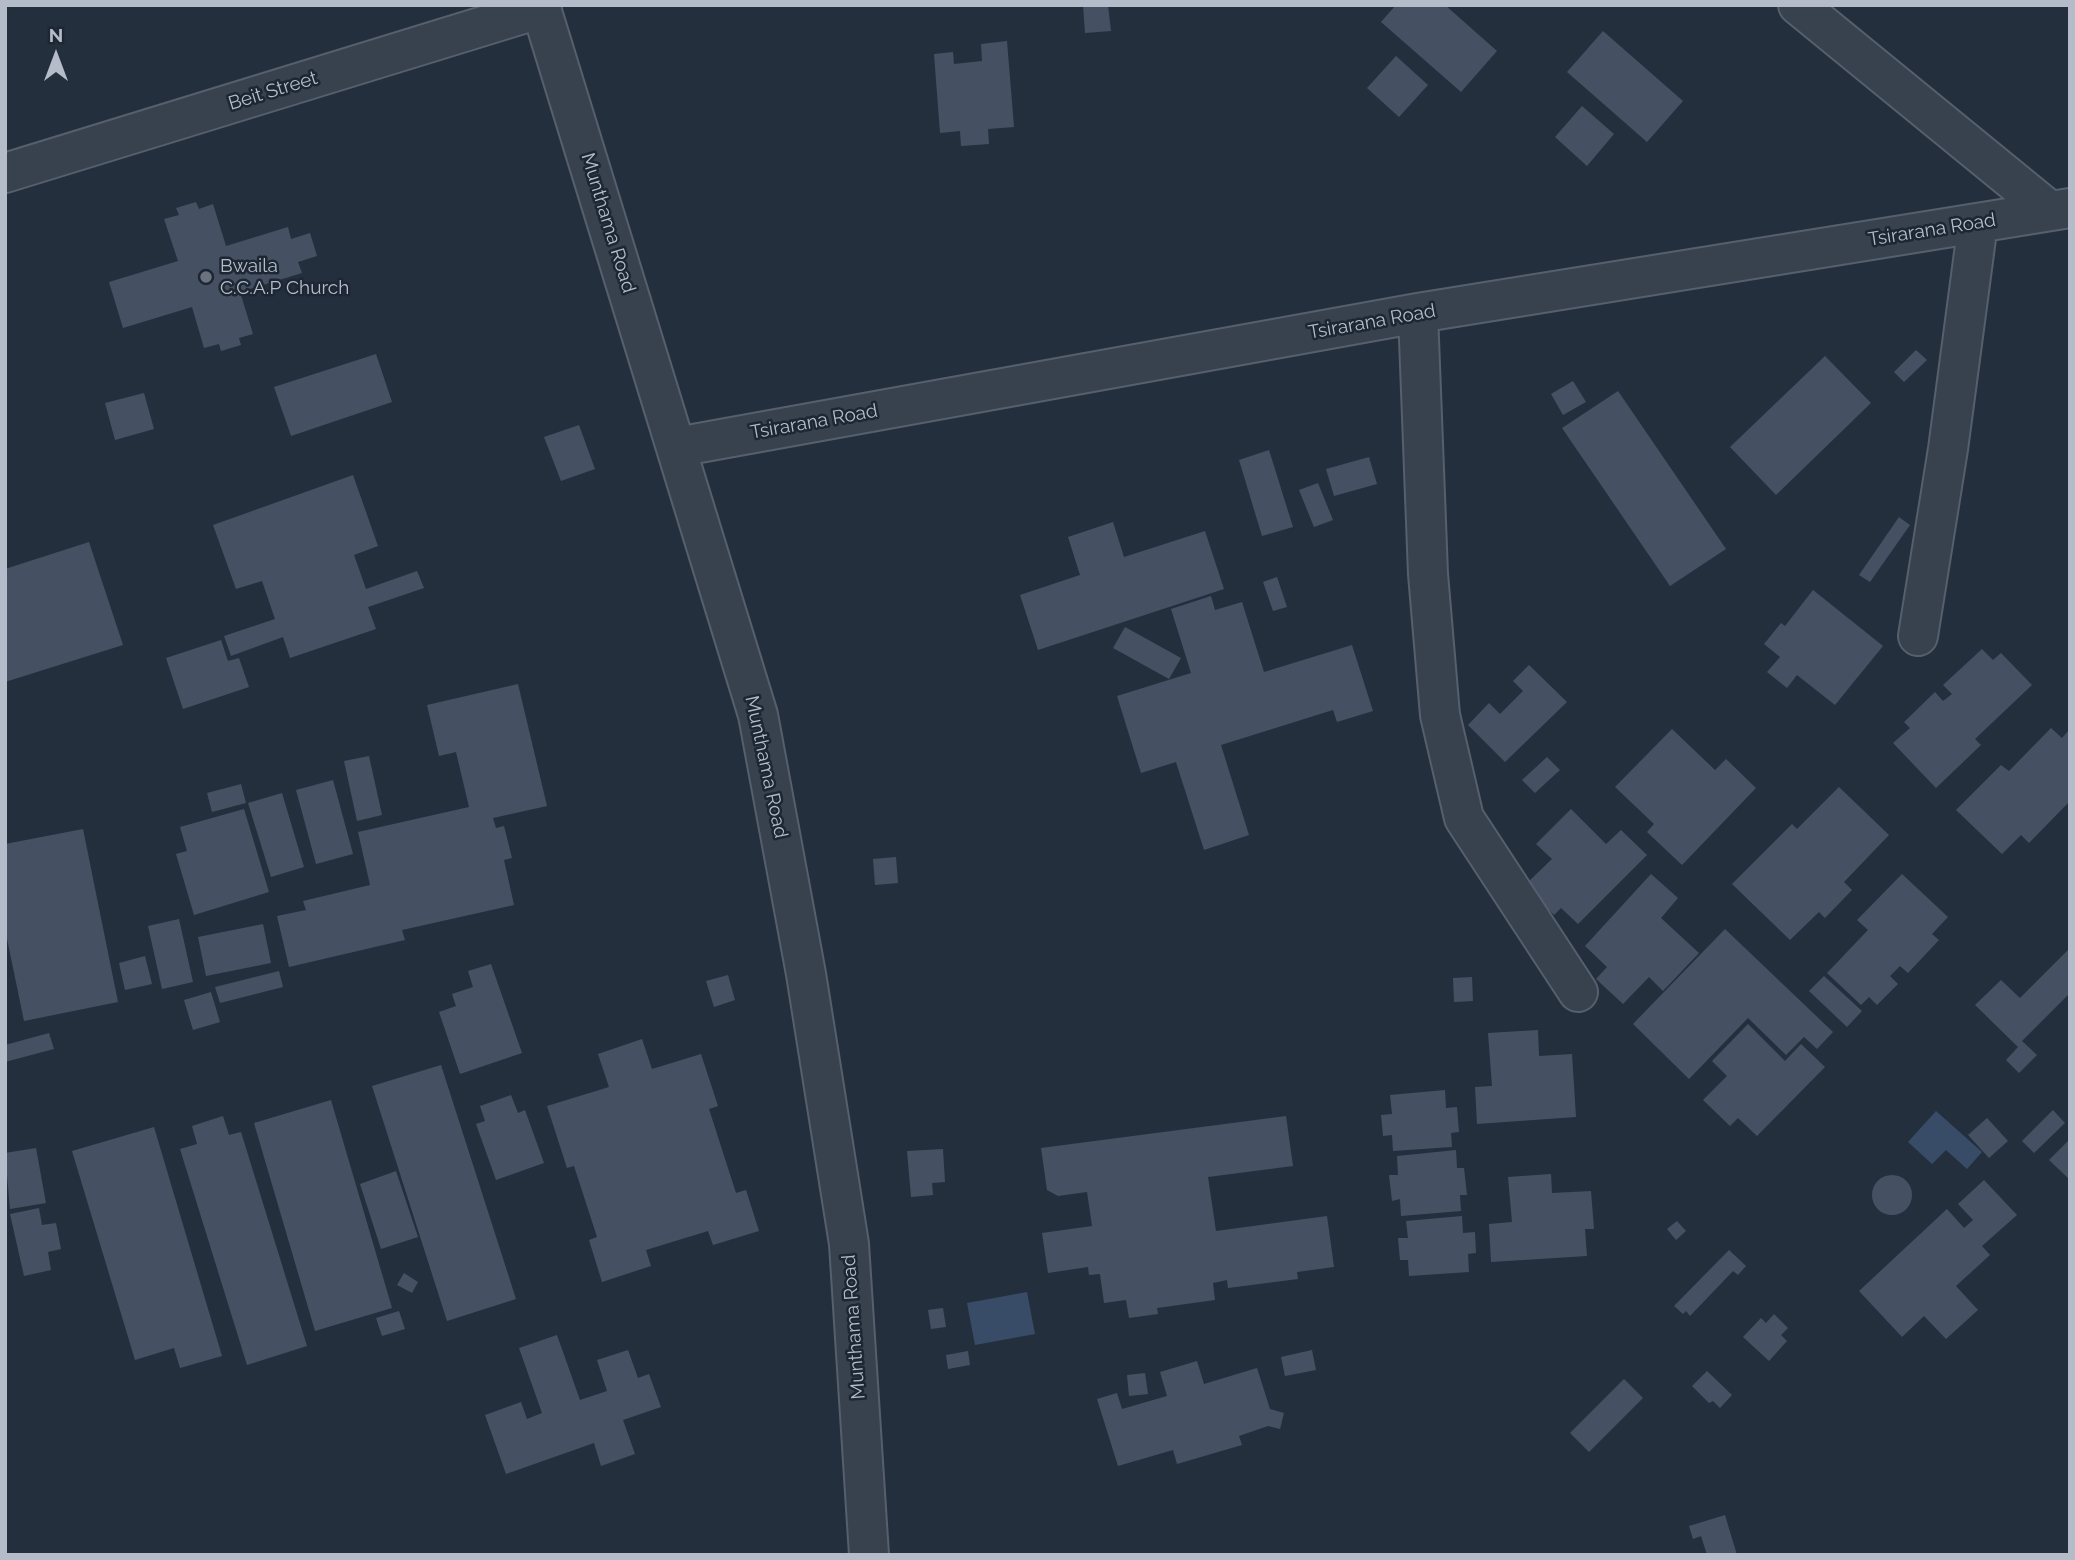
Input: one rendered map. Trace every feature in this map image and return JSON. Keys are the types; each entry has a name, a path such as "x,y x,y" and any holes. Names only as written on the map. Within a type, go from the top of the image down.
{"street":[{"path":"1798,5 2060,209"},
{"name":"Beit Street","path":"5,173 541,7"},
{"name":"Munthama Road","path":"541,7 758,715 806,974 849,1244 869,1555"},
{"name":"Tsirarana Road","path":"677,447 1418,313 2060,209"},
{"path":"1918,636 1948,449 1978,223"},
{"path":"1418,313 1428,574 1440,715 1464,818 1578,992"}],"water":[{"path":"1936,1111 1982,1152 1967,1169 1946,1150 1932,1164 1908,1142"},
{"path":"1027,1292 1035,1334 975,1345 967,1303"}],"building":[{"path":"1083,5 1108,5 1111,31 1085,33"},
{"path":"1396,5 1445,5 1497,51 1461,92 1381,22"},
{"path":"1603,31 1683,101 1647,142 1567,72"},
{"path":"1007,41 1014,127 988,129 989,144 961,146 960,131 940,133 934,54 953,52 954,64 982,61 981,44"},
{"path":"1396,56 1428,85 1399,117 1367,88"},
{"path":"1582,106 1614,134 1587,166 1555,137"},
{"name":"Bwaila C.C.A.P Church","path":"196,202 199,209 213,204 226,246 288,227 291,239 310,233 317,256 298,262 302,273 240,292 253,334 239,338 241,345 221,351 219,344 204,348 192,307 123,328 109,282 178,261 164,219 179,215 176,208"},
{"path":"1916,350 1927,360 1904,382 1894,372"},
{"path":"376,354 392,402 291,436 274,387"},
{"path":"1825,356 1871,403 1776,495 1730,447"},
{"path":"1573,381 1586,402 1563,415 1551,394"},
{"path":"1618,391 1726,549 1670,586 1562,428"},
{"path":"144,393 154,429 115,440 105,403"},
{"path":"579,425 595,469 561,481 544,437"},
{"path":"1269,450 1293,527 1262,536 1239,460"},
{"path":"1369,457 1377,484 1334,496 1326,469"},
{"path":"353,475 378,546 354,555 366,589 417,571 424,588 368,607 376,629 290,658 283,637 231,656 224,636 275,619 262,581 236,589 213,525"},
{"path":"1318,483 1333,520 1314,527 1299,490"},
{"path":"1899,517 1910,525 1870,582 1859,575"},
{"path":"1113,522 1124,557 1205,531 1224,589 1038,650 1020,595 1080,575 1068,537"},
{"path":"89,542 123,645 5,682 5,569"},
{"path":"1277,577 1287,607 1273,611 1263,582"},
{"path":"1813,590 1883,646 1835,705 1797,675 1787,688 1767,672 1780,657 1764,644 1781,623 1785,626"},
{"path":"1211,596 1215,610 1242,602 1264,672 1352,645 1373,711 1337,722 1333,710 1221,745 1249,835 1204,850 1176,762 1141,773 1117,696 1191,673 1171,609"},
{"path":"1125,627 1181,658 1169,679 1113,648"},
{"path":"221,640 228,661 239,658 249,687 183,709 166,658"},
{"path":"1982,649 1993,660 2001,653 2032,685 1975,739 1981,745 1936,788 1893,743 1910,728 1904,722 1935,692 1943,701 1952,694 1943,685"},
{"path":"1529,665 1567,702 1505,762 1468,725 1489,703 1500,714 1523,691 1513,681"},
{"path":"518,684 547,806 493,818 496,828 504,826 512,858 504,860 514,905 402,930 405,940 289,967 277,916 306,910 303,901 370,885 358,832 469,807 456,752 439,756 427,705"},
{"path":"2051,728 2062,738 2070,729 2070,801 2029,843 2021,835 2002,854 1956,810 2001,765 2009,771"},
{"path":"1672,729 1715,770 1726,759 1756,788 1682,865 1647,832 1654,824 1615,787"},
{"path":"369,756 382,815 357,821 344,761"},
{"path":"1547,757 1560,770 1535,793 1522,780"},
{"path":"333,780 353,854 316,864 296,790"},
{"path":"241,784 246,803 212,812 207,793"},
{"path":"1839,787 1889,835 1844,882 1852,890 1825,918 1819,912 1790,940 1732,884 1792,824 1797,829"},
{"path":"282,793 304,867 271,877 248,803"},
{"path":"244,809 269,892 194,915 176,854 187,851 180,827"},
{"path":"1571,809 1606,844 1621,830 1647,855 1578,924 1561,908 1554,915 1525,885 1552,859 1536,844"},
{"path":"83,829 118,1002 24,1021 5,929 5,844"},
{"path":"896,857 898,883 875,885 873,859"},
{"path":"1651,874 1678,898 1661,918 1699,953 1663,991 1649,977 1623,1004 1596,979 1607,967 1585,946"},
{"path":"1902,874 1948,917 1932,934 1939,940 1908,973 1900,966 1890,976 1898,984 1877,1005 1869,997 1861,1005 1827,973 1868,930 1857,920"},
{"path":"179,919 193,982 162,989 148,926"},
{"path":"263,924 271,963 206,976 198,937"},
{"path":"1725,929 1833,1032 1817,1049 1804,1037 1786,1055 1748,1018 1689,1079 1633,1024"},
{"path":"2070,948 2070,993 2022,1041 2037,1055 2019,1073 2006,1060 2018,1047 1975,1005 2001,980 2020,998"},
{"path":"145,956 152,984 125,990 119,963"},
{"path":"491,964 522,1053 460,1074 439,1012 456,1006 452,994 473,987 468,971"},
{"path":"279,971 283,987 220,1003 215,987"},
{"path":"728,975 735,1000 714,1007 706,981"},
{"path":"1824,976 1862,1011 1847,1027 1809,991"},
{"path":"1472,977 1473,1001 1454,1002 1453,978"},
{"path":"211,992 220,1022 193,1030 184,1000"},
{"path":"1748,1024 1785,1061 1801,1044 1825,1067 1757,1136 1738,1118 1730,1126 1703,1100 1727,1076 1712,1061"},
{"path":"1538,1030 1539,1056 1572,1054 1576,1117 1477,1124 1475,1087 1492,1086 1488,1033"},
{"path":"49,1033 54,1049 5,1062 5,1045"},
{"path":"642,1039 652,1069 701,1054 718,1106 709,1109 736,1193 746,1190 759,1231 713,1245 708,1231 646,1250 651,1266 602,1282 589,1240 597,1237 574,1166 567,1168 547,1106 609,1087 598,1054"},
{"path":"441,1065 516,1299 447,1321 372,1086"},
{"path":"1445,1090 1446,1108 1457,1107 1459,1132 1451,1133 1452,1147 1393,1151 1392,1135 1383,1136 1381,1115 1392,1114 1390,1095"},
{"path":"511,1095 518,1113 525,1110 544,1163 496,1180 476,1124 485,1121 480,1106"},
{"path":"331,1100 392,1308 315,1331 254,1123"},
{"path":"2053,1110 2065,1123 2034,1153 2022,1141"},
{"path":"223,1116 229,1135 241,1132 307,1346 247,1365 180,1149 197,1144 192,1126"},
{"path":"1286,1116 1293,1166 1208,1177 1216,1231 1327,1216 1334,1267 1297,1272 1298,1279 1228,1288 1227,1280 1213,1283 1215,1300 1157,1308 1158,1314 1129,1318 1126,1300 1104,1303 1100,1274 1089,1275 1088,1267 1048,1273 1042,1233 1092,1226 1087,1192 1058,1196 1047,1190 1041,1148"},
{"path":"1987,1118 2008,1141 1989,1158 1968,1135"},
{"path":"154,1127 222,1356 180,1368 174,1348 135,1360 72,1151"},
{"path":"2070,1139 2070,1180 2049,1160"},
{"path":"36,1148 46,1203 10,1209 5,1153"},
{"path":"943,1149 945,1182 932,1183 933,1195 911,1197 907,1151"},
{"path":"1456,1150 1457,1168 1464,1168 1467,1195 1460,1195 1461,1211 1401,1216 1400,1199 1392,1201 1389,1175 1398,1175 1397,1156"},
{"path":"396,1171 418,1237 381,1249 360,1184"},
{"path":"1551,1174 1552,1193 1591,1191 1594,1229 1585,1229 1587,1256 1491,1262 1489,1224 1512,1222 1508,1177"},
{"path":"1892,1175 1900,1176 1906,1181 1911,1187 1911,1203 1906,1209 1900,1214 1892,1215 1884,1214 1878,1209 1873,1203 1872,1195 1873,1187 1878,1181 1884,1176"},
{"path":"1984,1180 2017,1215 1982,1246 1990,1255 1956,1286 1978,1310 1946,1339 1924,1316 1902,1337 1859,1291 1947,1209 1964,1228 1973,1220 1958,1204"},
{"path":"39,1208 42,1225 56,1223 61,1249 48,1252 51,1270 24,1276 10,1214"},
{"path":"1462,1216 1463,1233 1475,1232 1476,1253 1468,1254 1469,1272 1409,1276 1408,1260 1400,1260 1398,1238 1408,1238 1406,1221"},
{"path":"1677,1221 1686,1231 1676,1240 1667,1229"},
{"path":"1729,1250 1746,1266 1738,1275 1733,1271 1690,1316 1686,1311 1683,1314 1674,1306"},
{"path":"404,1273 418,1282 412,1293 397,1285"},
{"path":"943,1308 946,1327 931,1329 928,1310"},
{"path":"399,1311 405,1329 382,1336 376,1318"},
{"path":"1774,1314 1788,1328 1781,1335 1787,1341 1769,1361 1743,1337 1761,1318 1766,1323"},
{"path":"557,1335 580,1400 607,1391 597,1360 628,1350 638,1378 649,1374 661,1407 623,1420 635,1454 601,1466 594,1443 506,1474 485,1415 521,1402 527,1419 542,1413 519,1348"},
{"path":"1312,1350 1316,1370 1285,1376 1281,1357"},
{"path":"968,1351 970,1365 948,1369 946,1355"},
{"path":"1197,1361 1204,1384 1257,1368 1270,1409 1284,1413 1280,1429 1268,1426 1239,1436 1242,1445 1177,1464 1173,1450 1118,1466 1097,1399 1117,1393 1122,1409 1167,1396 1160,1372"},
{"path":"1707,1371 1732,1395 1720,1408 1713,1401 1709,1403 1692,1386"},
{"path":"1145,1373 1148,1394 1129,1396 1127,1375"},
{"path":"1624,1379 1643,1398 1589,1452 1570,1433"},
{"path":"1725,1515 1737,1555 1707,1555 1701,1536 1693,1539 1689,1526"}],"place":[{"name":"Bwaila C.C.A.P Church","path":"206,277"}]}
